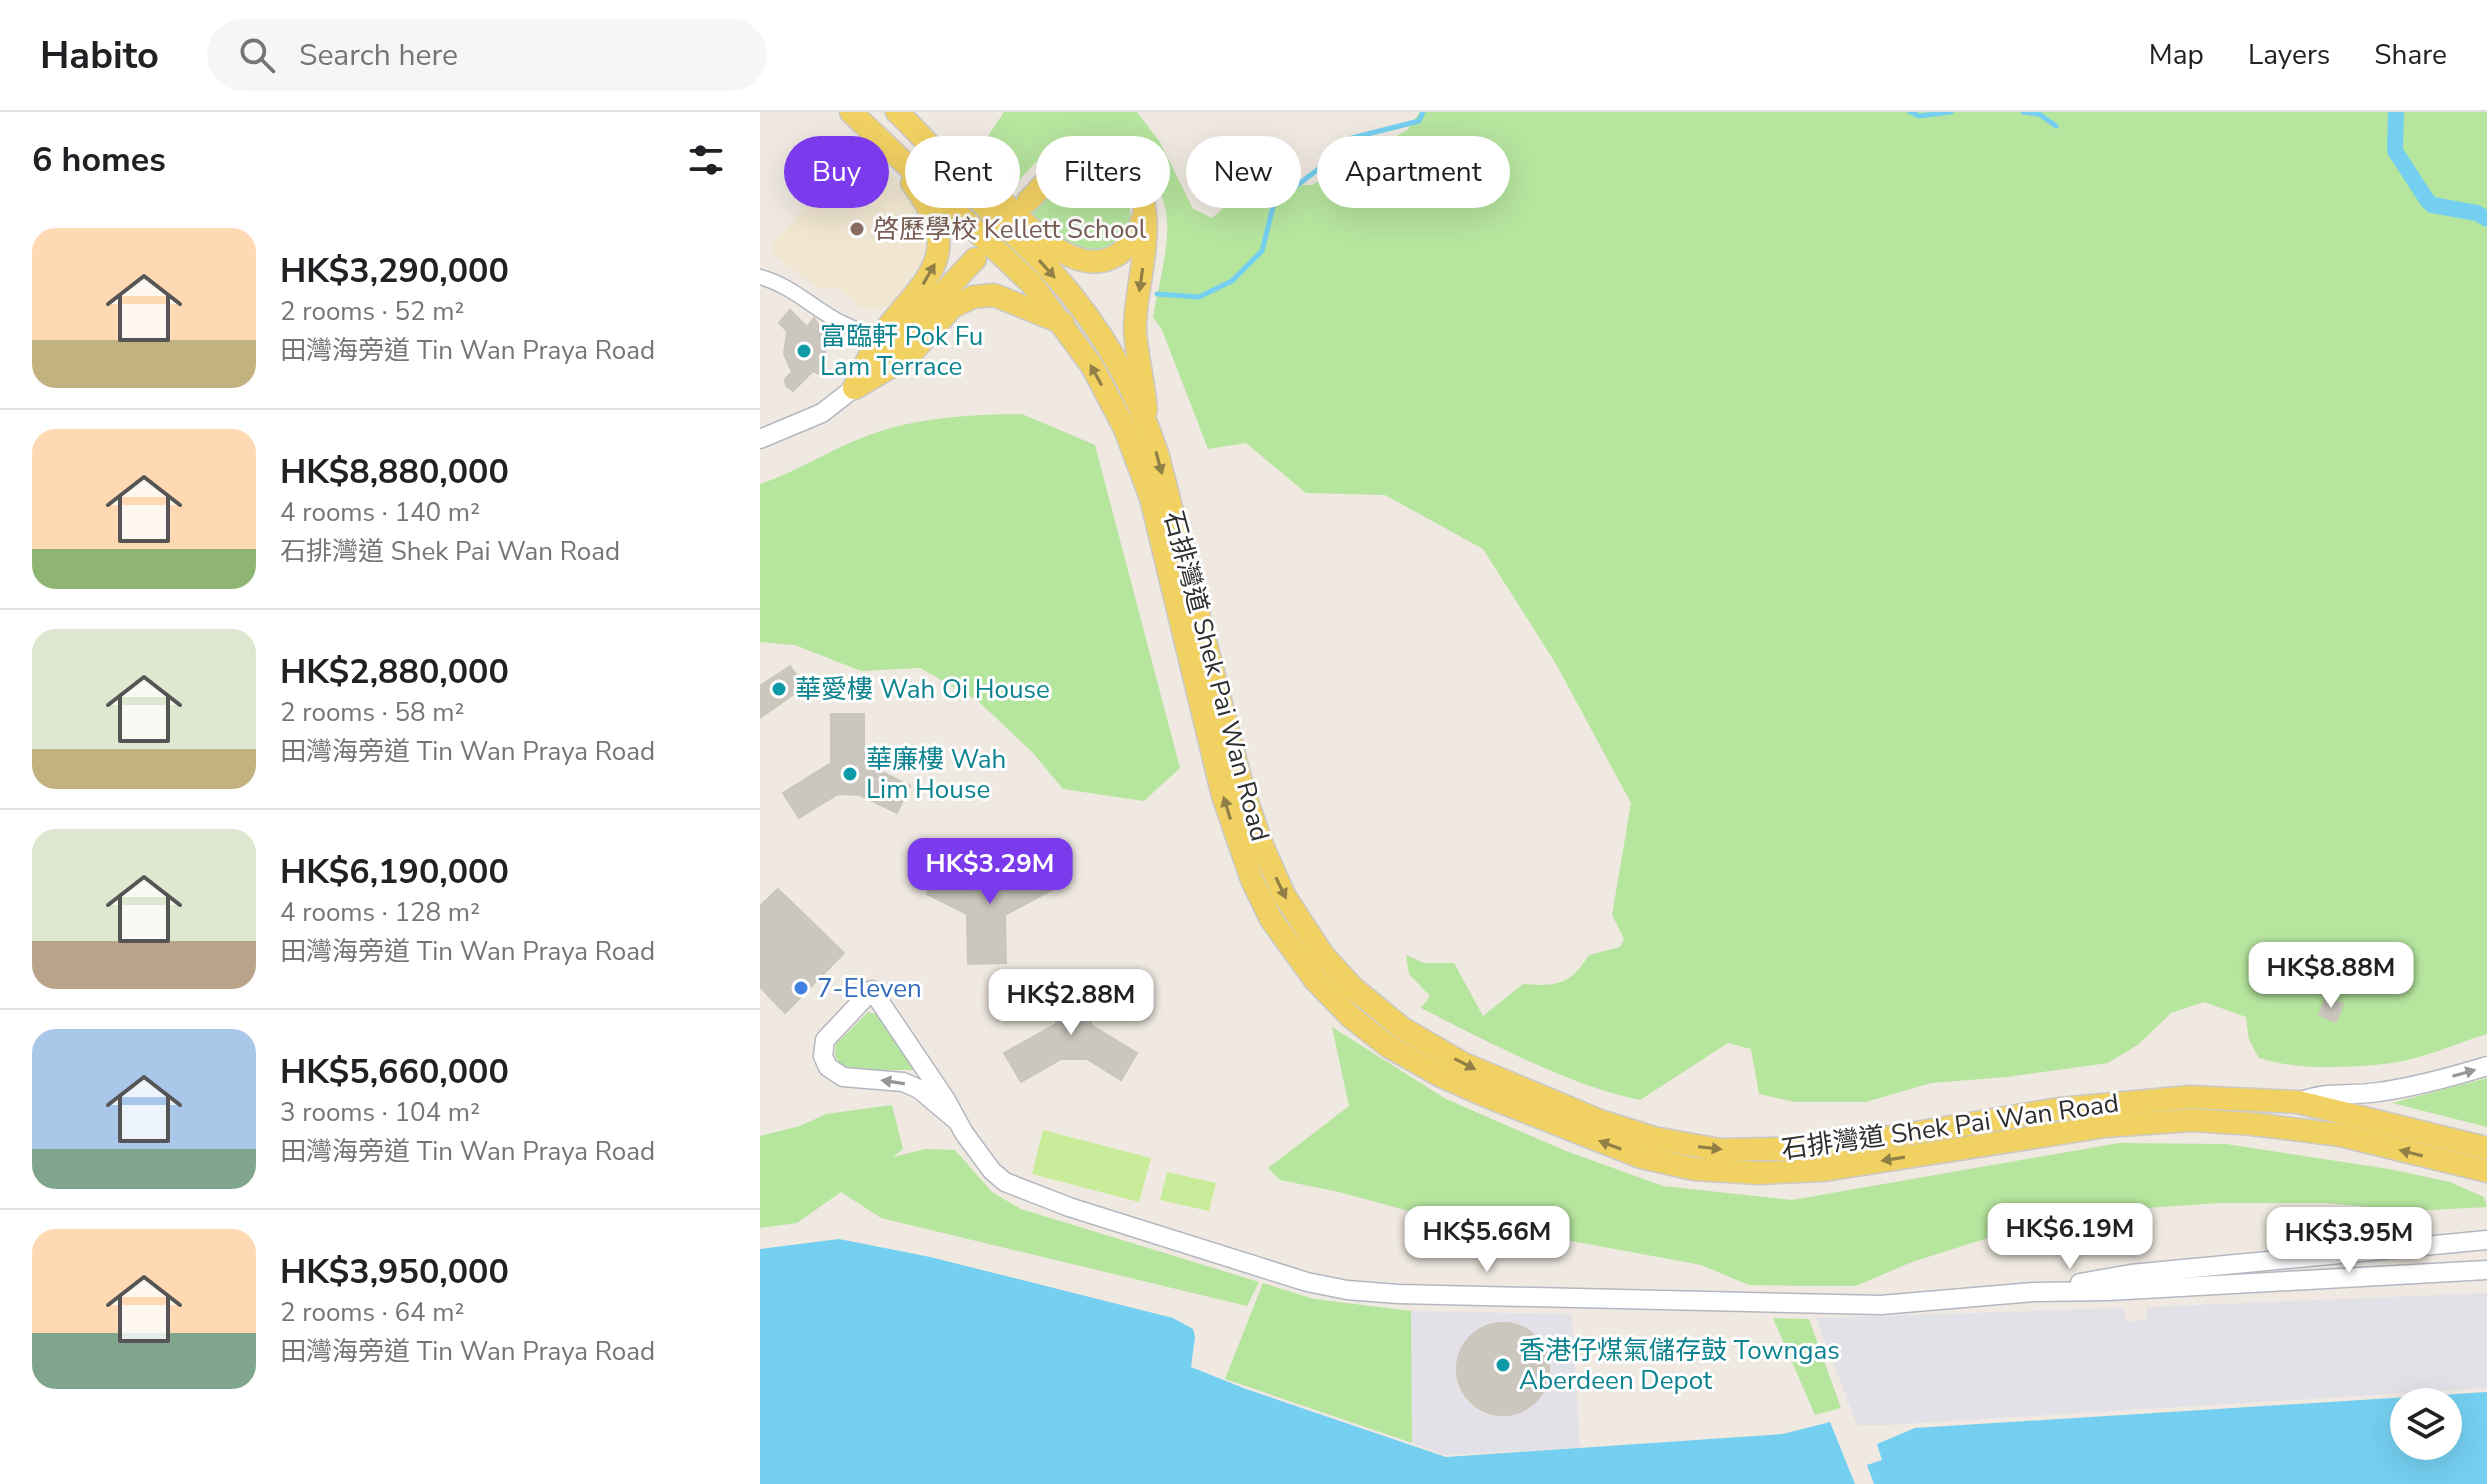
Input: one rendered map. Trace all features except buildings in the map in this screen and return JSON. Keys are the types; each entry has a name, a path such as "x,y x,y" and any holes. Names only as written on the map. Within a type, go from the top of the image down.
{"main road":[{"name":"石排灣道 Shek Pai Wan Road","path":"851,112 1031,283 1092,366 1116,411 1151,498 1223,796 1252,880 1271,919 1315,980 1351,1017 1388,1046 1478,1093 1641,1157 1694,1169 1723,1172 1824,1170 2139,1122 2192,1120 2340,1135 2487,1171"},
{"name":"石排灣道 Shek Pai Wan Road","path":"897,112 922,136"},
{"path":"854,388 881,335 934,268 940,240 928,204 907,176 900,159"},
{"path":"1028,201 1036,192"},
{"name":"石排灣道 Shek Pai Wan Road","path":"988,208 1052,273 1081,309 1124,375 1148,427 1243,790 1272,871 1296,917 1337,972 1377,1009 1420,1040 1486,1074 1600,1121 1666,1141 1720,1150 1825,1148 2133,1100 2227,1097 2298,1102"},
{"path":"1011,208 1053,246 1077,260 1098,262 1125,248 1138,234 1142,208"},
{"path":"1144,208 1146,229 1135,331 1148,427"},
{"path":"854,388 975,259"},
{"path":"854,388 909,356 952,307 973,297 994,295 1063,323"},
{"path":"2298,1102 2487,1148"}],"street":[{"path":"760,277 773,281 839,324 860,333 881,335"},
{"path":"760,439 822,413 854,388"},
{"path":"956,1120 919,1089 903,1082 843,1077 828,1067 823,1056 825,1040 872,990 891,1014 956,1120 992,1171 1022,1191 1263,1270 1347,1290 1398,1294 1881,1305 2033,1292 2108,1291 2487,1270"},
{"name":"石排灣道 Shek Pai Wan Road","path":"2298,1102 2323,1093 2374,1093 2425,1084 2487,1066"},
{"path":"2033,1292 2131,1274 2487,1240"}],"shaded area":[{"name":"啓歷學校 Kellett School","path":"889,173 905,188 905,208 917,208 929,239 923,260 890,307 871,310 859,307 838,288 818,289 770,252 771,245 804,208 889,208"},
{"path":"2487,1293 2487,1388 2390,1388 2390,1394 1857,1425 1816,1318 2124,1308 2126,1322 2146,1320 2147,1307"},
{"path":"1411,1311 1572,1314 1580,1448 1445,1455 1412,1443"}],"green space":[{"path":"1004,112 1137,112 1155,136 1036,136 1036,162 1020,179 1020,136 988,136"},
{"path":"1420,112 2487,112 2487,1034 2397,1062 2337,1067 2289,1065 2259,1058 2249,1040 2246,1017 2204,1002 2171,1013 2139,1044 2108,1063 2007,1077 1931,1083 1866,1102 1795,1102 1759,1094 1751,1049 1728,1043 1640,1100 1556,1073 1421,1008 1430,996 1409,974 1406,955 1424,963 1454,963 1483,1016 1523,984 1562,982 1576,972 1589,955 1620,947 1624,939 1612,915 1631,803 1556,664 1483,549 1385,495 1306,493 1246,443 1208,449 1162,330 1153,317 1165,256 1165,208 1170,208 1170,162 1186,195 1186,208 1212,218 1224,208 1301,208 1301,185 1317,182 1317,208 1510,208 1510,136 1397,136 1407,130"},
{"path":"1036,205 1036,208 1130,208 1129,223 1123,236 1112,246 1096,252 1072,249 1028,214"},
{"path":"1022,414 1095,445 1180,768 1144,801 1063,789 1033,753 977,700 920,668 861,671 795,645 760,642 760,484 857,440 897,426 959,417"},
{"path":"868,1012 881,1015 916,1070 853,1070 839,1063 835,1055 836,1044"},
{"path":"1332,1027 1446,1099 1566,1151 1663,1186 1792,1200 2119,1143 2226,1144 2389,1169 2450,1182 2484,1197 2487,1207 2410,1211 2327,1203 2221,1203 2116,1210 2032,1224 1912,1262 1856,1286 1749,1285 1701,1265 1409,1211 1280,1180 1268,1168 1349,1106"},
{"path":"2487,1078 2487,1127 2392,1103"},
{"path":"892,1105 903,1149 893,1157 926,1149 955,1150 992,1192 1021,1209 1259,1282 1247,1306 881,1218 841,1192 797,1223 760,1228 760,1136 800,1126 826,1114"},
{"path":"1043,1130 1151,1158 1139,1202 1032,1174"},
{"path":"1167,1172 1216,1183 1209,1211 1160,1200"},
{"path":"1263,1283 1314,1299 1411,1311 1412,1443 1225,1379"},
{"path":"1773,1318 1809,1319 1841,1408 1815,1415"}],"water":[{"path":"839,1239 930,1257 1173,1318 1193,1329 1195,1337 1191,1367 1246,1389 1446,1457 1783,1434 1830,1422 1855,1484 760,1484 760,1249"},
{"path":"2487,1392 2487,1484 1874,1484 1867,1465 1882,1460 1877,1444 1915,1428 2390,1398 2390,1460 2462,1460 2462,1394"}],"waterway":[{"path":"1157,294 1199,297 1232,281 1262,251 1274,203 1329,161 1348,139 1419,121 1423,112"},
{"path":"1910,112 1919,116 1951,112"},
{"path":"2023,112 2039,114 2056,126"},
{"path":"2396,112 2395,151 2427,200 2432,205 2477,213 2487,219"}],"place":[{"name":"啓歷學校 Kellett School","path":"857,229"},
{"name":"富臨軒 Pok Fu Lam Terrace","path":"804,351"},
{"name":"華愛樓 Wah Oi House","path":"779,689"},
{"name":"華廉樓 Wah Lim House","path":"850,774"},
{"name":"7-Eleven","path":"801,988"},
{"name":"香港仔煤氣儲存鼓 Towngas Aberdeen Depot","path":"1503,1365"}]}
